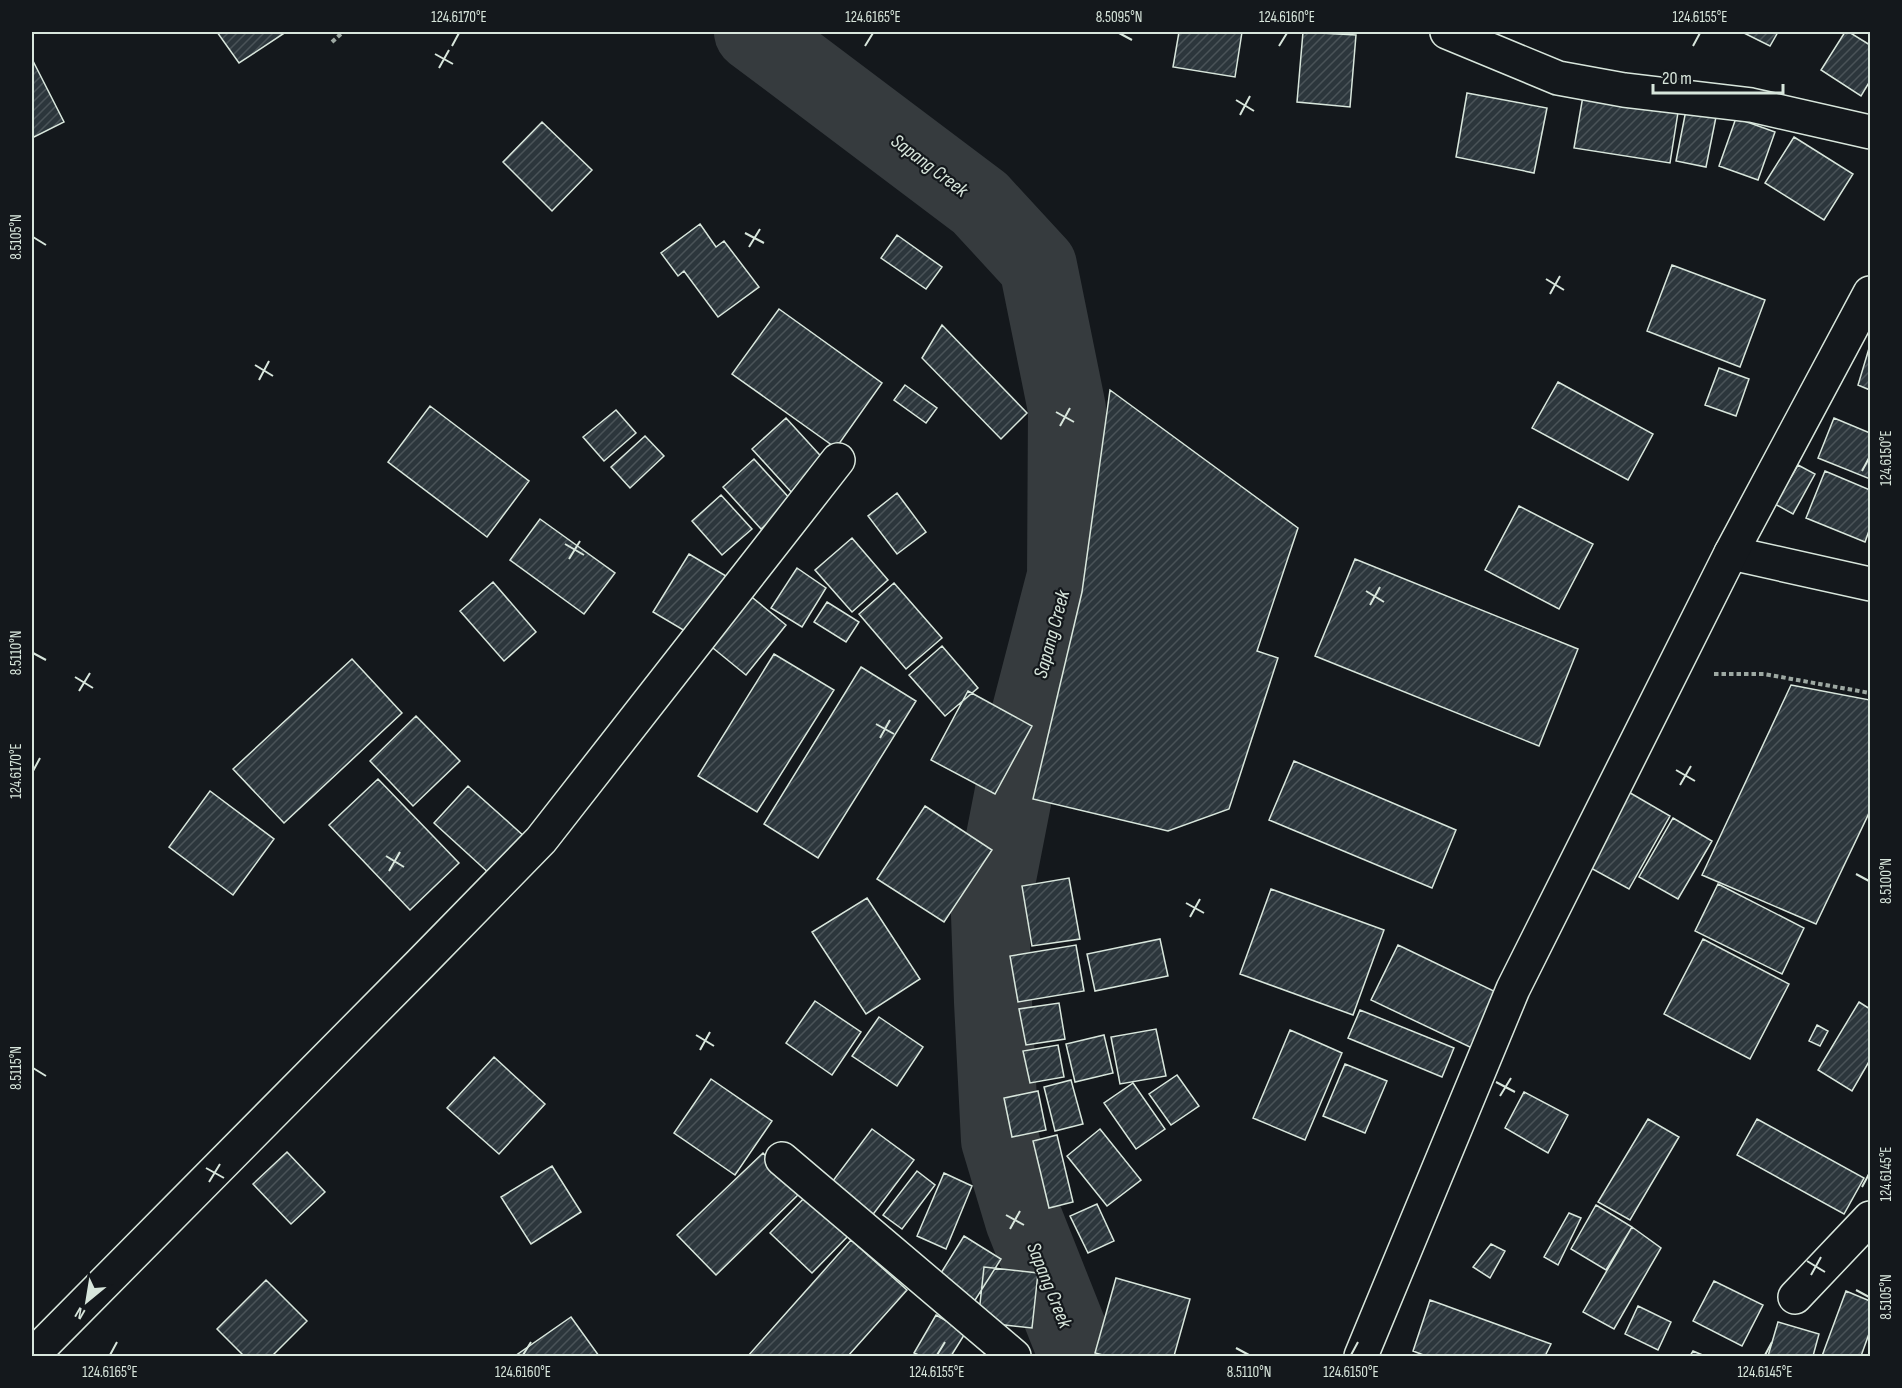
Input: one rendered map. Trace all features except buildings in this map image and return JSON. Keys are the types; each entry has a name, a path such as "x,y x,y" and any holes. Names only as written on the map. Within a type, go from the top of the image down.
{"street":[{"path":"1448,32 1558,78 1624,90 1751,105 1870,132"},
{"path":"1361,1356 1513,989 1731,553 1870,293"},
{"path":"32,1356 541,840 838,460"},
{"path":"1731,553 1870,584"},
{"path":"782,1158 1011,1355"},
{"path":"1795,1297 1870,1218"}],"path":[{"path":"332,42 343,32"},
{"path":"1668,679 1706,675 1764,674 1870,693"}],"waterway":[{"name":"Sapang Creek","path":"753,32 980,203 1038,266 1067,409 1066,576 1026,730 990,914 993,1002 1000,1140 1024,1220 1078,1356"}]}
